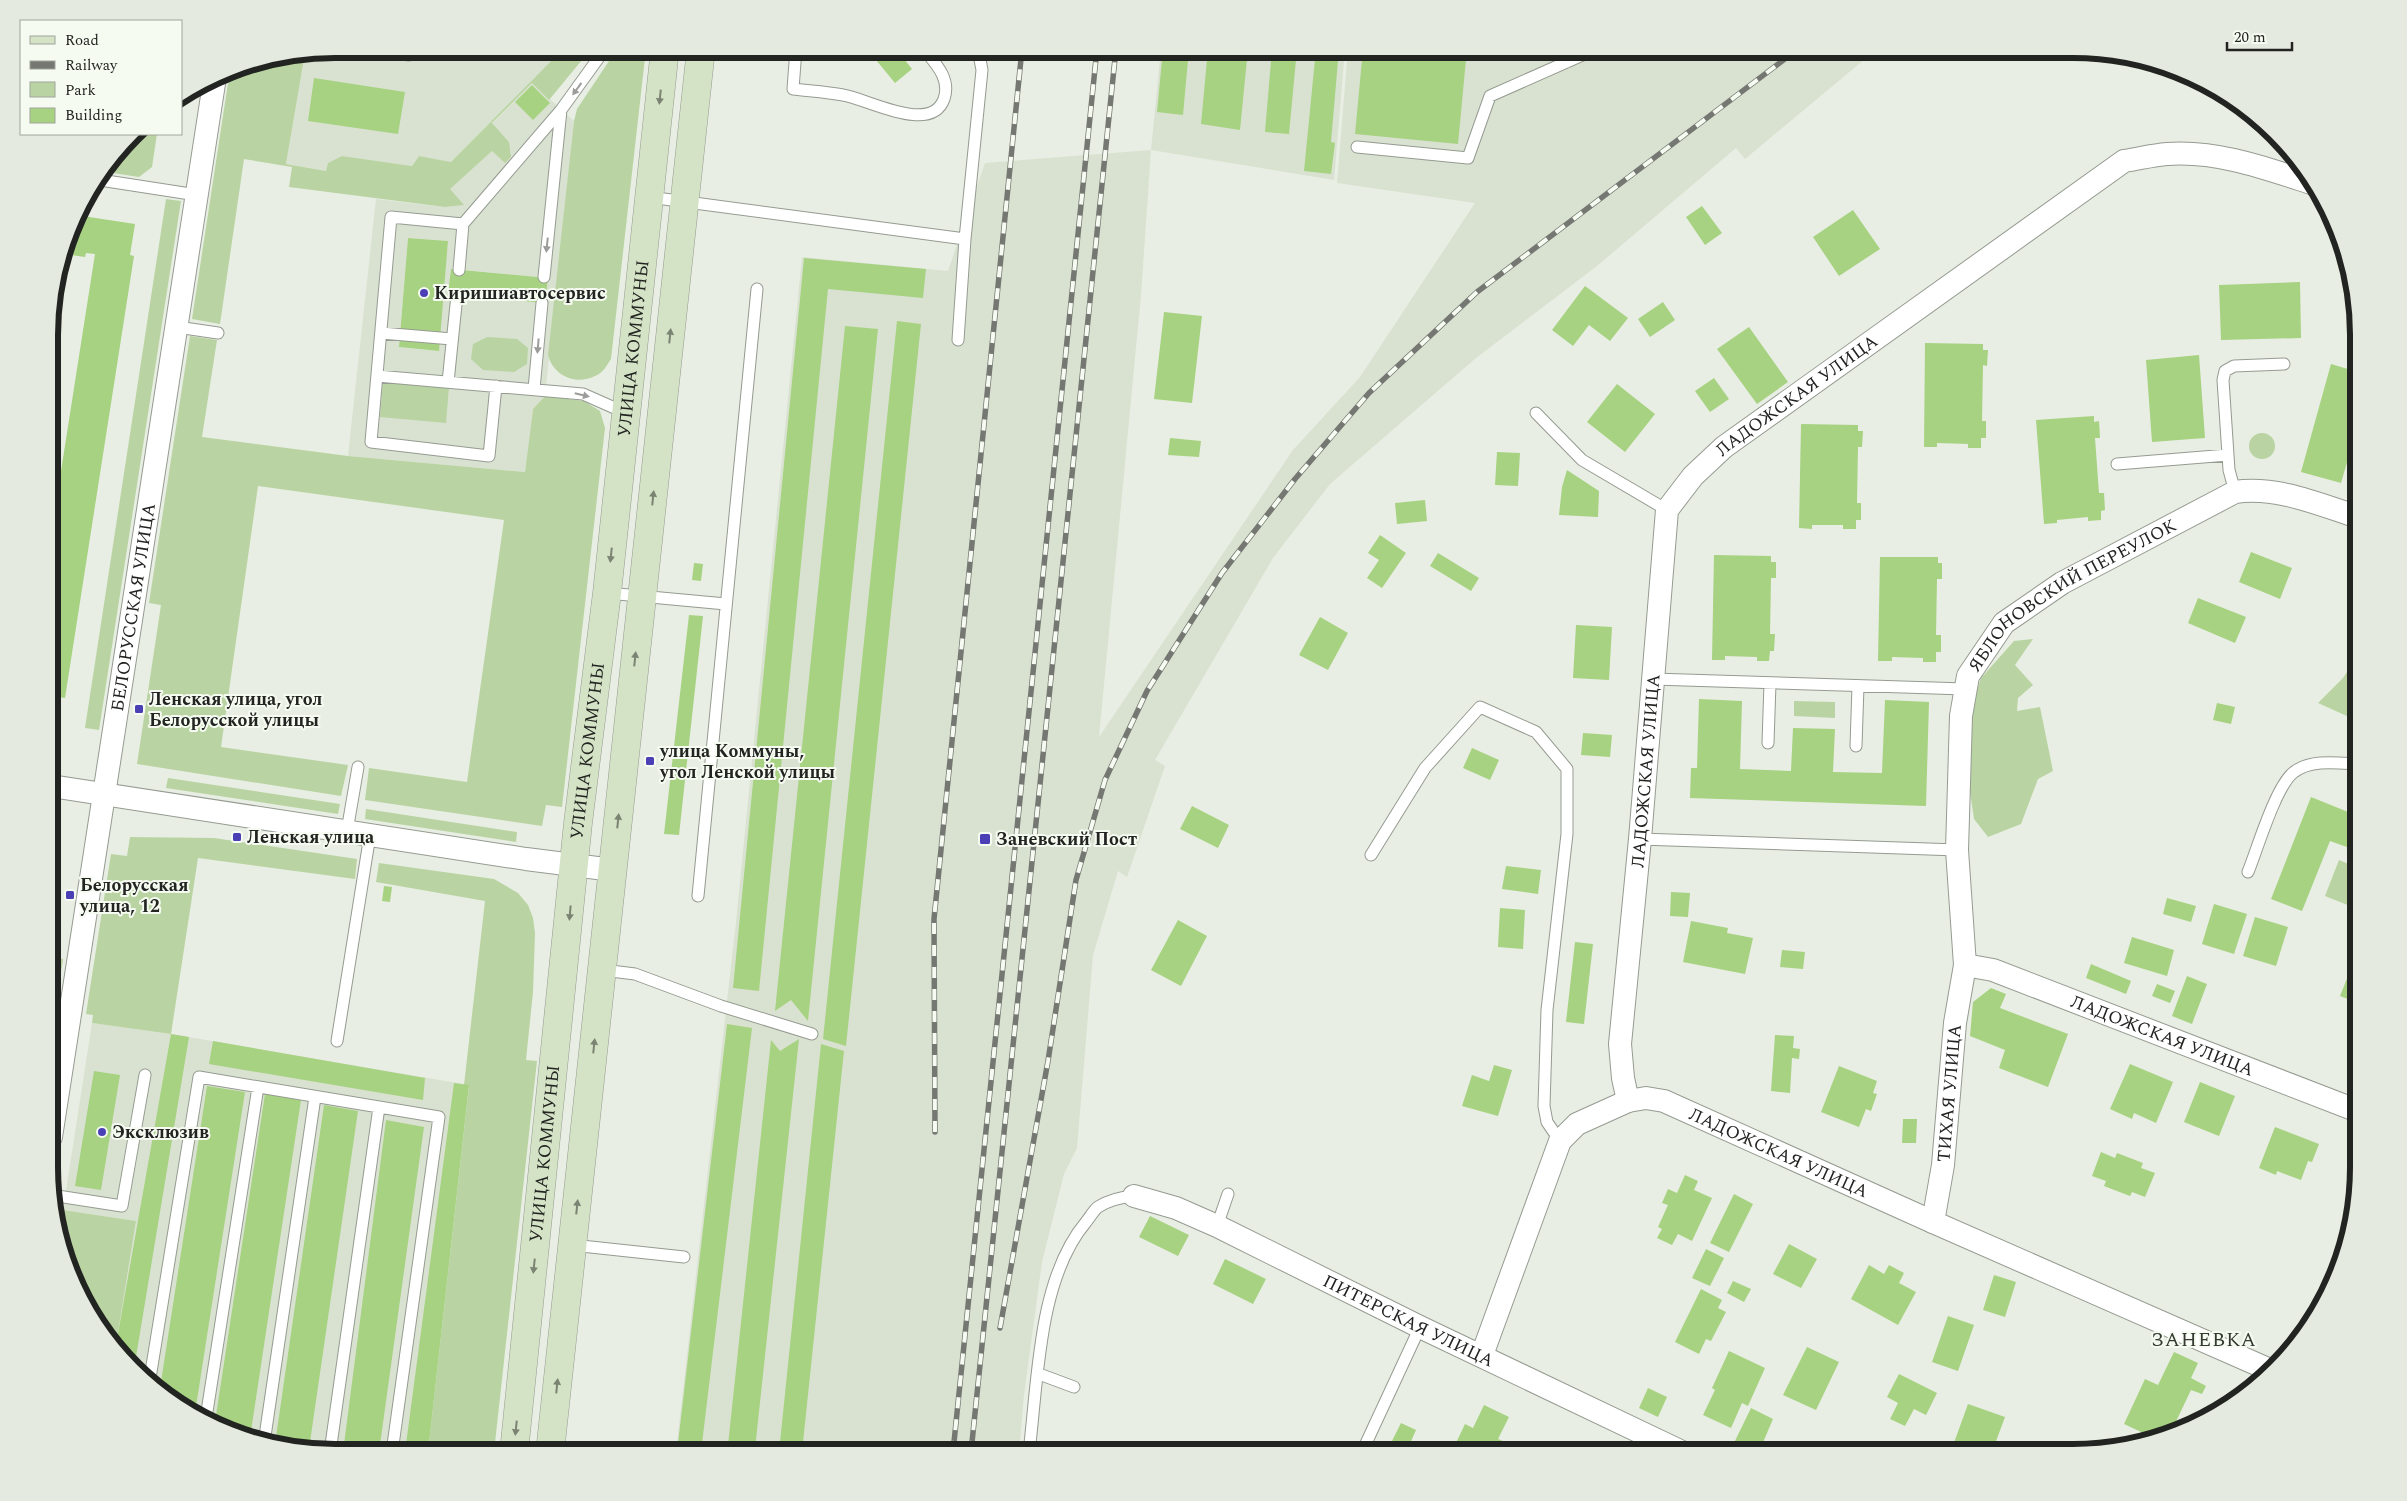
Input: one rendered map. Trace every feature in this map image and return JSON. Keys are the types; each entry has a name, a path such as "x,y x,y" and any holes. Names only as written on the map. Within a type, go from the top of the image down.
{"street":[{"name":"УЛИЦА КОММУНЫ","path":"515,1444 575,865 607,593 664,57"},
{"name":"УЛИЦА КОММУНЫ","path":"551,1444 700,57"},
{"name":"БЕЛОРУССКАЯ УЛИЦА","path":"58,1092 214,85"},
{"name":"ЛАДОЖСКАЯ УЛИЦА","path":"2263,1367 1933,1222 1664,1100 1646,1098 1628,1101 1623,1078 1620,1044 1640,840 1667,510 1693,476 1724,447 2124,161 2167,154 2217,157 2260,166 2302,180"},
{"path":"2245,491 2282,493 2350,514"},
{"name":"ЯБЛОНОВСКИЙ ПЕРЕУЛОК","path":"1965,965 1957,850 1961,716 1968,676 2004,623 2062,583 2245,491"},
{"path":"58,787 613,870"},
{"name":"ЛАДОЖСКАЯ УЛИЦА","path":"1965,965 1992,970 2350,1108"},
{"name":"ТИХАЯ УЛИЦА","path":"1933,1222 1943,1165 1955,1023 1965,965"},
{"path":"1482,1356 1560,1141 1577,1124 1628,1101"},
{"name":"ПИТЕРСКАЯ УЛИЦА","path":"1134,1196 1176,1208 1217,1226 1420,1327 1665,1444"}],"lane":[{"path":"459,270 463,224 561,110 599,57"},
{"path":"795,57 793,90 844,95 913,116 934,112 942,102 947,91 945,80 929,57"},
{"path":"958,340 965,239 982,70 980,57"},
{"path":"1564,57 1566,62"},
{"path":"1357,147 1468,158 1490,96 1578,57"},
{"path":"544,277 561,110"},
{"path":"104,181 197,195"},
{"path":"649,197 965,239"},
{"path":"463,224 391,217 371,442 489,456 496,386"},
{"path":"698,896 757,289"},
{"path":"448,382 457,295"},
{"path":"534,389 542,303"},
{"path":"177,327 218,333"},
{"path":"381,333 452,339"},
{"path":"2245,491 2228,455 2222,380 2225,370 2234,366 2284,364"},
{"path":"377,376 583,394 626,413"},
{"path":"1536,413 1582,460 1667,510"},
{"path":"2117,464 2228,455"},
{"path":"607,593 726,604"},
{"path":"1653,679 1965,689"},
{"path":"1768,743 1770,683"},
{"path":"1856,746 1858,686"},
{"path":"1371,855 1425,768 1480,707 1536,732 1567,769 1568,834 1546,1010 1544,1106 1547,1122 1560,1141"},
{"path":"2248,872 2279,792 2294,772 2321,762 2350,764"},
{"path":"347,831 358,767"},
{"path":"337,1041 370,835"},
{"path":"1640,840 1957,850"},
{"path":"602,970 635,974 721,1006 812,1034"},
{"path":"59,1195 122,1206 145,1075"},
{"path":"151,1374 199,1077 439,1117 393,1444"},
{"path":"207,1412 258,1087"},
{"path":"265,1434 315,1096"},
{"path":"331,1444 379,1107"},
{"path":"1217,1226 1228,1194"},
{"path":"1030,1444 1044,1330 1054,1278 1073,1237 1098,1208 1118,1198 1134,1196"},
{"path":"572,1244 684,1257"},
{"path":"1366,1444 1420,1327"},
{"path":"1039,1374 1074,1387"}],"shaded area":[{"path":"335,57 555,57 451,162 419,156 412,166 342,156 326,171 286,164 304,60"},
{"path":"1160,57 1344,57 1334,180 1151,150"},
{"path":"1347,57 1867,57 1745,159 1736,148 1597,266 1476,358 1330,484 1273,558 1155,760 1165,766 1127,877 1118,871 1093,955 1077,1148 1064,1174 1042,1262 1024,1395 1020,1444 677,1444 736,922 802,257 948,271 985,163 1151,150 1141,295 1099,737 1293,450 1360,377 1475,203 1337,183"},
{"path":"532,83 574,121 545,396 533,409 525,472 348,456 376,199 445,207 463,205 449,189 492,151 509,142 492,124","holes":["408,238 448,241 438,351 399,347","451,269 547,278 545,303 449,294"]},
{"path":"92,1023 171,1034 469,1085 429,1444 335,1444 281,1438 246,1429 212,1415 181,1397 152,1375 117,1338 136,1221 63,1210"}],"green space":[{"path":"555,57 584,57 549,100 532,83 492,123 509,142 511,157 505,163 492,151 450,189 464,205 445,207 289,187 292,167 244,159 220,324 192,319 229,79 263,67 304,59 286,164 326,171 328,163 342,156 412,166 419,156 451,162"},
{"path":"612,57 645,57 611,359 598,375 580,380 566,377 560,373 548,355 574,121 577,109"},
{"path":"143,135 157,135 152,167 139,177 110,173 126,152"},
{"path":"166,199 181,201 99,730 85,728"},
{"path":"190,336 217,340 202,437 348,456 525,472 533,409 545,396 584,401 600,411 605,428 562,807 546,805 542,826 365,800 369,768 467,782 504,520 258,486 221,747 348,765 341,796 137,764 161,605 149,603"},
{"path":"487,337 517,339 528,348 527,364 514,372 483,370 471,359 473,344"},
{"path":"383,382 449,387 446,423 380,417"},
{"path":"2262,433 2271,437 2275,446 2271,455 2262,459 2253,455 2249,446 2253,437"},
{"path":"2033,639 2015,665 2033,685 2018,698 2017,711 2040,707 2053,771 2038,779 2021,824 1988,837 1974,819 1969,784 1968,717 1981,678 2014,641"},
{"path":"2350,667 2350,717 2318,703 2343,678"},
{"path":"1794,701 1835,702 1835,718 1794,716"},
{"path":"168,778 340,804 338,814 166,788"},
{"path":"366,809 517,832 516,842 365,819"},
{"path":"130,837 214,838 357,859 355,879 198,858 171,1034 92,1023 93,1015 86,1014 111,854 127,856"},
{"path":"2339,860 2350,865 2350,906 2325,896"},
{"path":"379,863 494,879 518,893 528,905 533,918 535,933 533,992 526,1060 537,1061 495,1444 429,1444 469,1086 464,1085 485,901 376,882"},
{"path":"58,958 63,959 58,992"},
{"path":"61,1211 136,1221 117,1338 104,1320 86,1289 72,1255"}],"building":[{"path":"874,57 902,57 912,69 895,83"},
{"path":"1162,57 1188,57 1183,115 1157,112"},
{"path":"1207,57 1247,57 1240,130 1201,124"},
{"path":"1271,57 1296,57 1289,134 1265,132"},
{"path":"1315,57 1338,57 1331,142 1335,143 1331,174 1304,171"},
{"path":"1362,57 1466,57 1458,144 1355,134"},
{"path":"314,78 405,92 398,134 308,121"},
{"path":"532,85 550,103 533,120 515,102"},
{"path":"1702,206 1722,233 1705,245 1686,217"},
{"path":"1853,210 1880,249 1839,276 1813,237"},
{"path":"84,216 135,224 130,255 134,256 65,698 58,697 58,490 95,254 86,253 85,257 69,255"},
{"name":"Киришиавтосервис","path":"408,238 448,241 439,351 399,347"},
{"path":"804,258 926,269 923,298 828,289 759,991 733,988"},
{"path":"451,269 548,278 545,303 448,294"},
{"path":"2300,282 2301,338 2221,340 2219,285"},
{"path":"1585,286 1628,318 1610,341 1589,325 1573,346 1552,330"},
{"path":"1663,302 1675,320 1650,337 1638,319"},
{"path":"1164,312 1202,316 1192,403 1154,399"},
{"path":"897,321 921,324 846,1046 823,1039"},
{"path":"845,326 878,329 808,1021 791,1000 775,1011"},
{"path":"1749,327 1788,382 1757,404 1717,349"},
{"path":"1925,343 1983,344 1983,350 1988,350 1987,366 1983,365 1982,421 1986,421 1986,438 1981,438 1981,448 1968,448 1968,444 1937,443 1937,447 1924,447"},
{"path":"2199,355 2205,438 2152,442 2146,360"},
{"path":"2331,364 2350,370 2350,452 2341,483 2301,472"},
{"path":"1714,378 1729,399 1710,412 1695,391"},
{"path":"1617,384 1655,414 1625,452 1587,422"},
{"path":"2094,416 2094,422 2099,421 2100,438 2095,438 2099,493 2104,493 2105,510 2101,511 2101,520 2088,521 2088,517 2057,520 2057,523 2044,524 2036,420"},
{"path":"1801,424 1858,425 1858,431 1863,431 1862,447 1858,447 1857,503 1861,503 1861,520 1856,520 1856,529 1843,529 1843,525 1812,525 1812,529 1799,528"},
{"path":"1170,438 1201,441 1199,457 1168,455"},
{"path":"1497,452 1520,453 1518,486 1495,485"},
{"path":"1567,470 1599,491 1598,517 1559,515 1562,487"},
{"path":"1425,500 1427,521 1397,524 1395,503"},
{"path":"1380,535 1406,553 1382,588 1367,578 1379,560 1368,553"},
{"path":"2251,552 2292,568 2280,599 2239,582"},
{"path":"1438,553 1479,578 1471,591 1430,566"},
{"path":"1714,555 1771,556 1771,562 1776,562 1776,578 1771,578 1770,634 1775,634 1774,651 1770,651 1769,661 1757,661 1757,657 1725,656 1725,660 1712,660"},
{"path":"1880,557 1938,557 1938,563 1942,563 1942,579 1937,579 1936,635 1941,635 1941,652 1936,652 1936,662 1923,662 1923,658 1892,657 1892,661 1878,661"},
{"path":"694,563 703,564 701,581 692,580"},
{"path":"2198,598 2246,617 2235,643 2188,623"},
{"path":"689,615 703,616 679,835 664,834"},
{"path":"1320,617 1348,633 1328,670 1299,655"},
{"path":"1576,625 1612,627 1609,680 1573,678"},
{"path":"1699,699 1742,701 1740,769 1791,771 1793,728 1835,729 1833,772 1882,773 1885,700 1929,702 1926,806 1690,798 1691,768 1697,768"},
{"path":"2217,703 2235,707 2231,724 2213,720"},
{"path":"1583,733 1612,735 1610,757 1581,755"},
{"path":"1472,748 1499,760 1490,780 1463,768"},
{"path":"2311,797 2350,813 2350,848 2330,841 2302,911 2271,899"},
{"path":"1192,806 1229,825 1218,848 1180,829"},
{"path":"1506,866 1541,870 1538,894 1502,889"},
{"path":"384,886 392,887 390,902 382,901"},
{"path":"1671,892 1690,893 1688,917 1670,916"},
{"path":"2167,898 2196,906 2191,922 2163,914"},
{"path":"2214,904 2247,914 2234,954 2202,944"},
{"path":"1500,908 1525,910 1523,949 1498,947"},
{"path":"2255,917 2288,927 2276,966 2243,956"},
{"path":"1178,920 1207,936 1181,986 1151,970"},
{"path":"1691,921 1728,928 1727,933 1753,938 1745,974 1683,962"},
{"path":"2132,937 2174,950 2167,976 2124,963"},
{"path":"1575,942 1593,944 1584,1024 1566,1022"},
{"path":"1782,950 1805,952 1803,969 1780,967"},
{"path":"2091,964 2131,981 2126,994 2086,978"},
{"path":"2350,971 2350,1000 2340,996"},
{"path":"2187,976 2207,984 2192,1024 2172,1016"},
{"path":"2157,984 2175,991 2170,1003 2152,996"},
{"path":"1991,988 2006,994 2000,1008 2068,1034 2048,1087 1999,1068 2005,1050 1970,1036 1973,1002"},
{"path":"727,1024 752,1028 702,1444 678,1444"},
{"path":"171,1034 189,1037 136,1359 117,1338"},
{"path":"1775,1035 1794,1036 1793,1048 1800,1049 1799,1059 1792,1058 1790,1093 1771,1091"},
{"path":"799,1039 756,1444 728,1444 771,1040 780,1051"},
{"path":"213,1041 425,1078 423,1100 209,1064"},
{"path":"821,1044 844,1051 803,1444 780,1444"},
{"path":"2130,1064 2173,1082 2156,1123 2134,1113 2132,1119 2110,1109"},
{"path":"1494,1065 1512,1070 1498,1116 1462,1106 1472,1075 1489,1081"},
{"path":"1839,1066 1877,1081 1873,1093 1877,1094 1871,1111 1866,1109 1859,1127 1821,1112"},
{"path":"94,1071 120,1075 101,1190 75,1186"},
{"path":"2200,1082 2235,1096 2219,1136 2184,1122"},
{"path":"454,1083 469,1085 429,1444 406,1444"},
{"path":"207,1086 245,1092 196,1406 161,1382"},
{"path":"265,1094 301,1100 251,1431 216,1417"},
{"path":"324,1105 358,1111 310,1442 276,1437"},
{"path":"1903,1119 1917,1119 1916,1143 1902,1143"},
{"path":"386,1120 424,1127 380,1444 344,1444"},
{"path":"2275,1127 2319,1144 2312,1162 2308,1161 2301,1180 2277,1171 2276,1175 2259,1168"},
{"path":"2101,1152 2115,1158 2117,1153 2143,1163 2141,1168 2155,1173 2145,1197 2132,1192 2130,1196 2104,1186 2106,1181 2092,1176"},
{"path":"1685,1175 1698,1181 1694,1190 1712,1198 1692,1241 1678,1234 1672,1245 1657,1238 1662,1229 1658,1227 1668,1205 1662,1203 1668,1189 1677,1193"},
{"path":"1734,1194 1753,1204 1729,1252 1710,1243"},
{"path":"1150,1216 1189,1235 1178,1256 1139,1237"},
{"path":"1789,1244 1817,1259 1801,1288 1773,1274"},
{"path":"1706,1249 1724,1258 1710,1286 1692,1278"},
{"path":"1225,1259 1266,1279 1253,1304 1213,1284"},
{"path":"1869,1265 1884,1274 1889,1265 1904,1273 1899,1283 1916,1292 1898,1325 1851,1299"},
{"path":"1994,1275 2016,1282 2005,1317 1983,1310"},
{"path":"1733,1281 1751,1289 1744,1302 1727,1293"},
{"path":"1701,1289 1722,1300 1718,1308 1726,1312 1711,1341 1706,1339 1699,1354 1675,1342"},
{"path":"1948,1316 1974,1325 1958,1371 1932,1362"},
{"path":"1807,1347 1839,1362 1816,1410 1783,1395"},
{"path":"1729,1351 1765,1368 1748,1406 1742,1403 1731,1428 1703,1415 1715,1390 1712,1388"},
{"path":"2174,1352 2198,1363 2191,1378 2206,1386 2202,1394 2191,1390 2175,1423 2145,1434 2124,1424 2145,1379 2158,1385"},
{"path":"1899,1374 1937,1393 1926,1415 1914,1409 1905,1426 1890,1419 1898,1403 1887,1397"},
{"path":"1648,1388 1667,1397 1658,1417 1639,1408"},
{"path":"1968,1404 2005,1417 1995,1444 1954,1444"},
{"path":"1484,1405 1509,1417 1498,1439 1508,1443 1456,1443 1465,1424 1473,1428"},
{"path":"1751,1408 1773,1419 1762,1444 1754,1444 1748,1441 1747,1444 1734,1443"},
{"path":"1401,1423 1416,1430 1410,1444 1399,1444 1392,1441"}],"railway":[{"path":"935,1132 934,919 1021,57"},
{"path":"954,1444 1096,57"},
{"path":"972,1444 1115,57"},
{"path":"1000,1328 1048,1061 1076,880 1105,780 1147,691 1222,573 1295,479 1369,393 1477,292 1787,57"}],"place":[{"name":"Киришиавтосервис","path":"424,293"},
{"name":"Ленская улица, угол Белорусской улицы","path":"139,709"},
{"name":"улица Коммуны, угол Ленской улицы","path":"650,761"},
{"name":"Ленская улица","path":"237,837"},
{"name":"Заневский Пост","path":"985,839"},
{"name":"Белорусская улица, 12","path":"70,895"},
{"name":"Эксклюзив","path":"102,1132"}],"district":[{"name":"ЗАНЕВКА","path":"2204,1340"}]}
